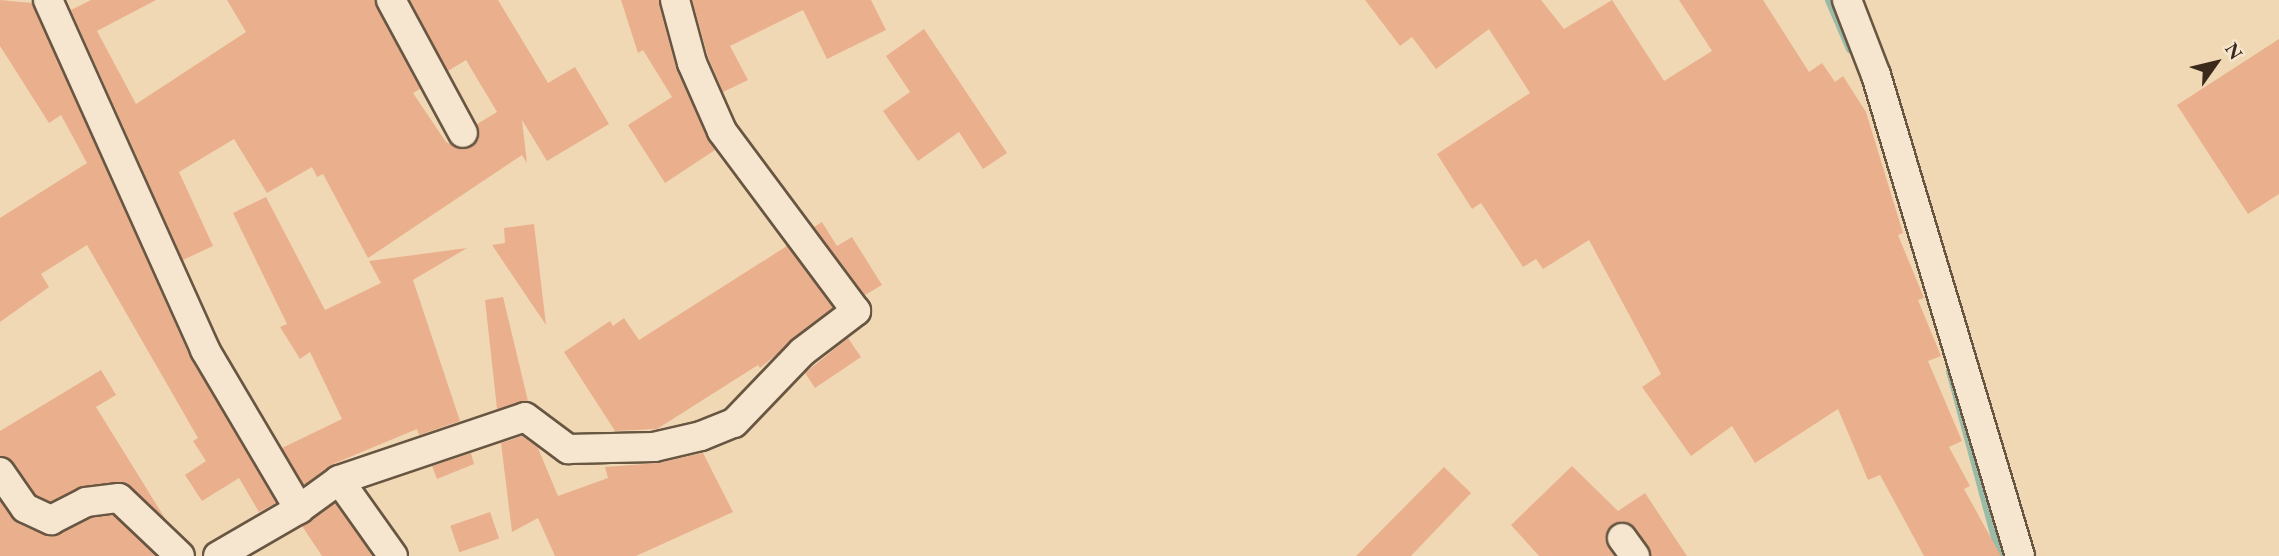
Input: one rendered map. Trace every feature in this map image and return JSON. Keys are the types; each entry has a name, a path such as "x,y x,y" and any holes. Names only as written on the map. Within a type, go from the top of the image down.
{"street":[{"path":"48,0 205,350 299,509"},
{"path":"391,0 463,133"},
{"path":"218,556 299,509 339,480 525,416 568,449 654,447 701,436 734,423 802,352 856,311 722,131 692,63 675,0"},
{"path":"1847,0 1876,75 2020,556"},
{"path":"0,472 25,508 51,520 86,502 118,498 180,556"},
{"path":"339,480 393,556"}],"building":[{"path":"0,0 32,3 190,357 276,503 259,512 239,478 202,501 185,475 206,461 193,441 198,438 87,245 41,274 49,287 0,322 0,218 87,163 61,115 49,123 0,46"},
{"path":"91,0 156,0 97,31 136,104 246,32 227,0 374,0 420,89 413,93 446,142 463,150 477,141 477,124 497,112 466,60 448,71 410,0 498,0 548,83 575,67 609,124 547,161 522,120 527,163 522,155 368,258 323,174 317,177 312,167 267,193 234,139 179,172 213,246 183,260 71,10"},
{"path":"621,0 659,0 677,70 715,150 665,183 628,125 672,97 643,50 638,53"},
{"path":"692,0 871,0 886,30 827,59 803,10 730,46 748,80 723,92 708,57"},
{"path":"1365,0 1541,0 1564,29 1612,0 1664,81 1712,51 1679,0 1763,0 1809,72 1822,63 1835,82 1843,76 1866,112 1903,233 1898,235 1924,298 1918,300 1941,356 1928,361 1962,441 1949,447 1970,486 1964,489 2001,556 1924,556 1880,475 1868,480 1838,409 1755,463 1732,426 1691,456 1642,387 1661,374 1589,240 1543,269 1536,259 1523,267 1481,203 1472,209 1437,154 1530,93 1489,29 1436,69 1412,37 1400,46"},
{"path":"924,29 1007,153 983,169 959,132 918,161 883,111 910,92 886,56"},
{"path":"2279,39 2279,194 2248,214 2177,105"},
{"path":"266,197 325,310 381,283 369,261 467,248 413,280 460,421 419,435 417,429 333,464 304,485 282,448 342,419 310,352 300,359 280,327 287,324 233,213"},
{"path":"822,222 837,246 852,237 882,285 865,295 814,227"},
{"path":"534,224 546,325 492,245 505,243 504,228"},
{"path":"787,246 833,308 760,368 758,365 657,429 615,431 564,352 610,321 613,326 624,318 639,340"},
{"path":"503,297 528,401 497,409 485,300"},
{"path":"848,338 861,357 815,388 805,373"},
{"path":"101,370 116,395 96,407 166,520 124,482 84,486 51,502 36,495 13,462 0,456 0,431"},
{"path":"522,436 538,448 558,496 608,478 605,467 658,463 703,453 733,512 636,556 555,556 538,518 512,532 501,443"},
{"path":"471,453 474,464 437,479 432,466"},
{"path":"1572,466 1618,511 1645,493 1687,556 1651,556 1635,528 1621,521 1607,532 1606,540 1614,556 1539,556 1511,525"},
{"path":"1444,467 1471,493 1411,556 1356,556"},
{"path":"0,501 17,523 51,537 91,518 113,515 156,556 0,556"},
{"path":"335,503 373,556 322,556 302,526"},
{"path":"490,512 499,538 459,552 450,526"}],"waterway":[{"path":"1830,0 1851,49"},
{"path":"1951,371 2001,556"}]}
